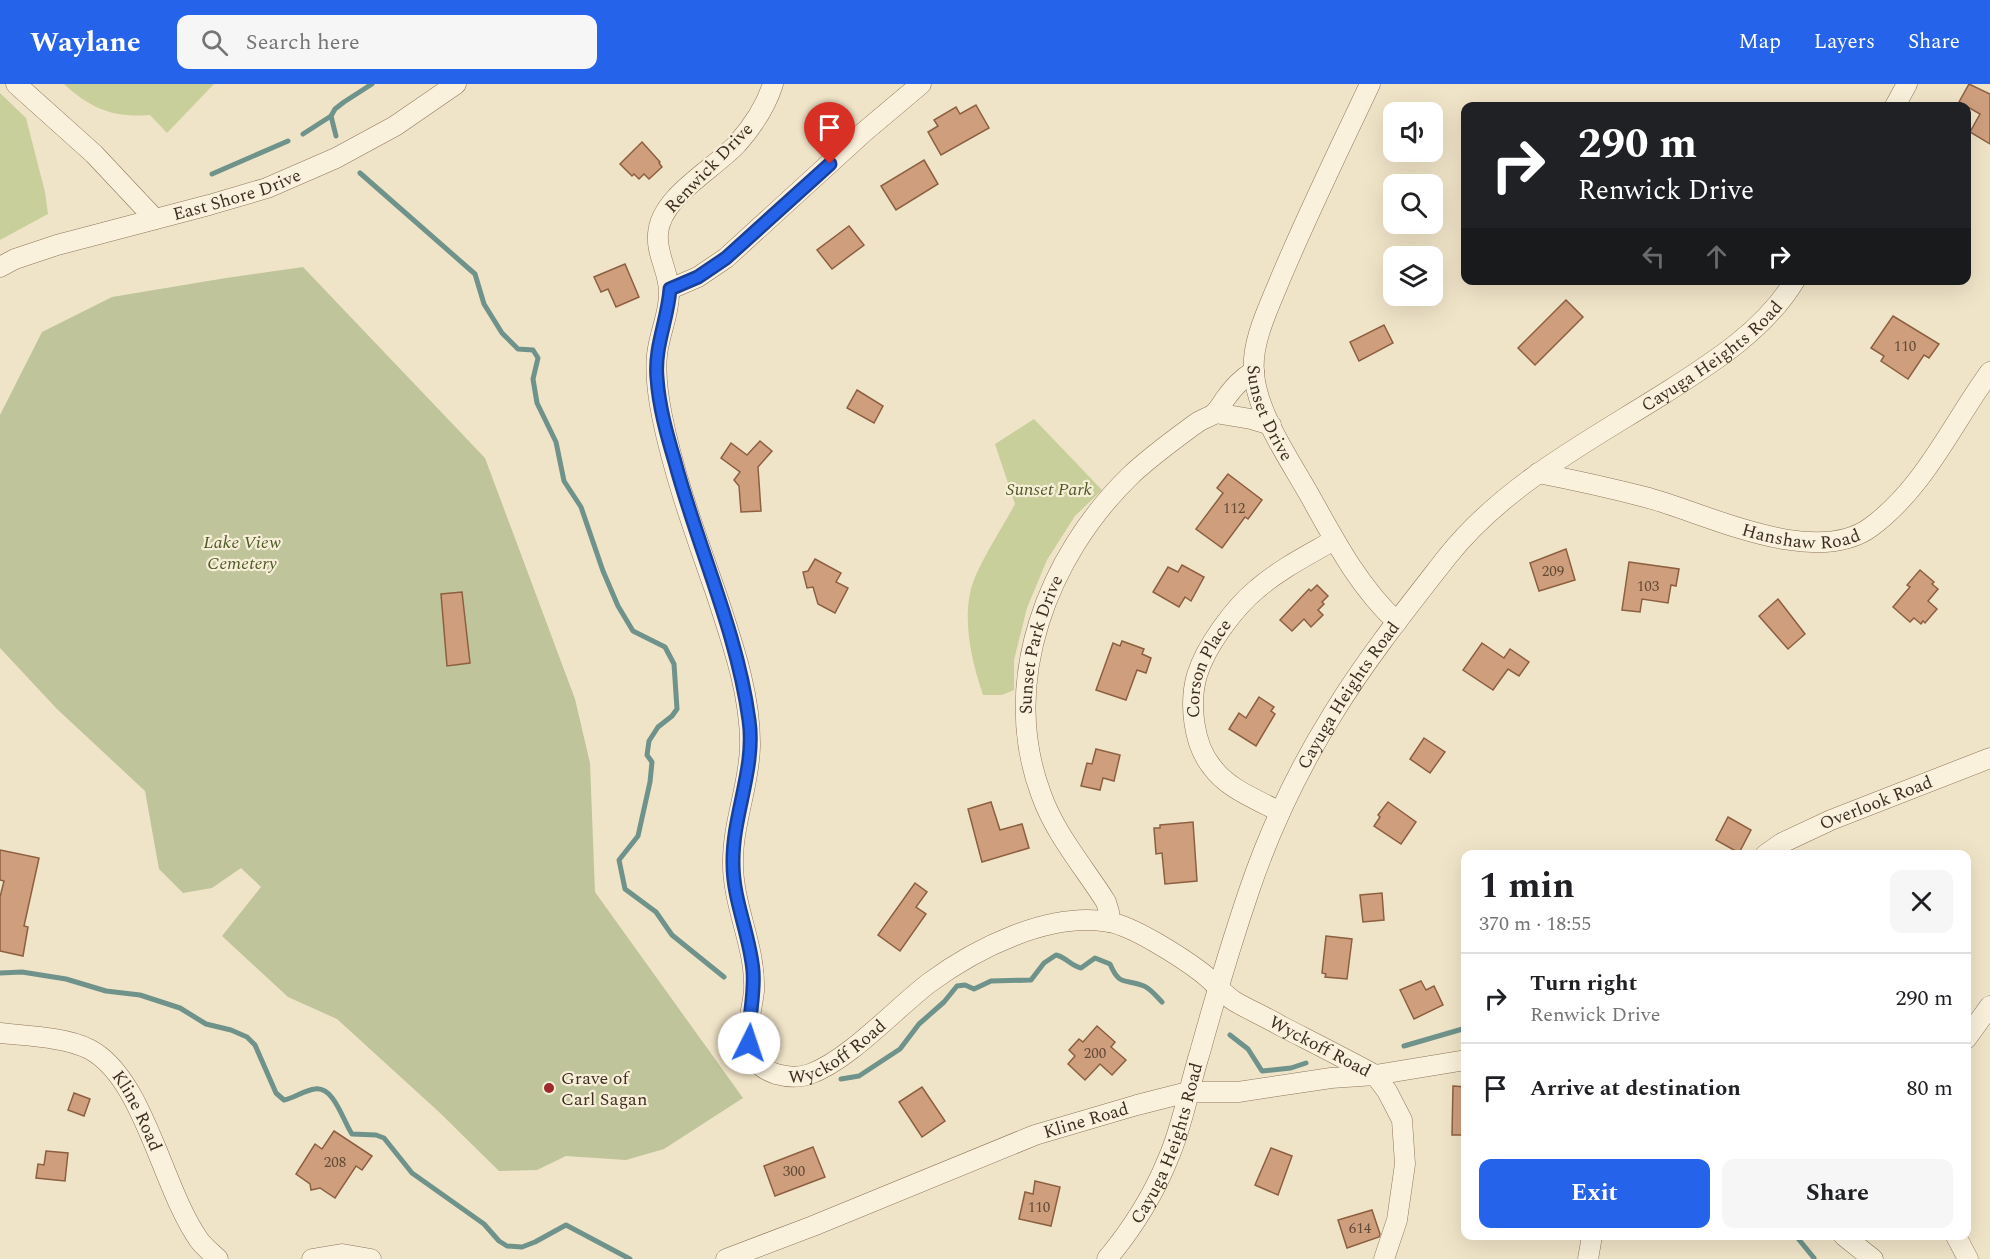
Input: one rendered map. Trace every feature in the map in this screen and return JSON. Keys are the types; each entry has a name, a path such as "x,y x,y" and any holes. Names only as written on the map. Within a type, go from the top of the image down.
{"street":[{"path":"16,84 94,154 155,219"},
{"name":"East Shore Drive","path":"0,267 15,259 57,244 267,188 336,158 395,126 456,84"},
{"name":"Renwick Drive","path":"670,289 658,246 657,233 661,219 675,198 737,144 762,110 773,84"},
{"path":"670,289 698,277 726,258 864,132 921,84"},
{"name":"Sunset Drive","path":"1370,84 1294,246 1270,303 1260,336 1254,371 1263,408 1271,425 1334,540 1370,595 1397,622"},
{"path":"1897,102 1908,84"},
{"name":"Cayuga Heights Road","path":"1107,1259 1136,1221 1169,1157 1218,987 1249,890 1280,812 1334,712 1397,622 1450,552 1484,517 1538,473 1716,360 1744,338 1769,313 1791,285"},
{"name":"Wyckoff Road","path":"670,289 669,307 657,353 657,378 662,417 682,489 738,664 749,721 749,766 735,836 732,866 753,970 754,991 748,1032 753,1058 763,1068 782,1076 812,1073 841,1057 926,986 972,955 1042,927 1078,921 1109,922 1138,933 1200,971 1238,1003 1375,1075 1387,1090 1402,1120 1405,1164 1397,1220 1384,1259"},
{"name":"Sunset Park Drive","path":"1109,922 1106,902 1053,822 1032,770 1026,738 1025,708 1031,654 1040,617 1050,589 1067,557 1092,520 1130,476 1195,425 1215,413 1239,381 1254,371"},
{"name":"Hanshaw Road","path":"1538,473 1646,497 1768,536 1792,541 1832,542 1870,528 1908,493 1946,441 1990,372"},
{"path":"1215,413 1271,425"},
{"name":"Corson Place","path":"1280,812 1233,788 1212,768 1198,740 1194,697 1197,676 1204,657 1245,600 1288,567 1334,540"},
{"name":"Overlook Road","path":"1772,850 1831,820 1990,758"},
{"path":"1971,1032 1990,1006"},
{"name":"Kline Road","path":"0,1033 72,1043 88,1048 113,1066 134,1100 182,1211 200,1242 218,1259"},
{"name":"Kline Road","path":"726,1259 1035,1135 1188,1092 1238,1092 1330,1077 1375,1075 1461,1061"},
{"path":"1588,1259 1591,1240"},
{"path":"1849,1240 1873,1259"},
{"path":"1958,1240 1968,1259"},
{"path":"312,1259 342,1254 371,1259"}],"green space":[{"path":"64,84 214,84 167,133 150,115 125,115 104,110 84,100"},
{"path":"0,93 26,118 45,192 48,214 0,240"},
{"name":"Lake View Cemetery","path":"303,267 485,458 575,699 590,763 595,892 743,1098 664,1149 626,1160 566,1156 537,1170 499,1171 439,1112 337,1019 288,997 222,936 261,887 241,868 212,888 183,893 159,869 145,791 57,709 0,648 0,415 42,332 112,297"},
{"name":"Sunset Park","path":"1034,419 1102,490 1075,516 1047,560 1027,608 1014,660 1014,690 1002,695 983,695 971,652 968,606 975,577 1015,504 995,444"}],"building":[{"path":"1969,84 1990,94 1990,144 1971,133 1980,114 1971,109 1971,102 1959,102"},
{"path":"976,105 989,128 941,155 928,132 938,126 934,120 956,107 960,114"},
{"path":"642,142 662,167 649,179 644,174 639,179 634,174 632,176 620,164"},
{"path":"924,160 938,184 896,210 881,186"},
{"path":"849,226 864,245 832,269 817,250"},
{"path":"625,264 639,297 616,307 608,289 601,292 594,277"},
{"path":"1566,300 1583,317 1535,365 1518,348"},
{"path":"1893,316 1939,344 1929,358 1924,355 1908,379 1881,361 1884,356 1871,348"},
{"path":"1384,325 1393,343 1359,361 1350,342"},
{"path":"857,390 883,406 874,423 847,408"},
{"path":"760,441 772,451 758,467 761,511 741,512 739,486 734,480 740,472 721,458 731,443 747,455"},
{"path":"1228,474 1262,500 1248,519 1245,517 1222,548 1196,529 1223,493 1217,488"},
{"path":"1566,549 1575,580 1539,591 1530,563"},
{"path":"815,559 841,573 836,582 848,588 835,613 818,604 813,587 807,588 803,572 808,571"},
{"path":"1629,562 1679,569 1676,586 1671,585 1668,603 1642,599 1640,612 1622,610"},
{"path":"1182,565 1204,577 1191,601 1185,597 1179,607 1153,592 1168,567 1178,572"},
{"path":"1920,570 1934,582 1932,584 1938,589 1928,601 1937,609 1925,623 1923,621 1921,624 1914,618 1910,622 1893,607 1910,587 1907,585"},
{"path":"1317,585 1328,596 1318,610 1323,615 1311,627 1304,619 1292,631 1280,620 1309,589 1311,591"},
{"path":"462,592 470,663 447,666 441,594"},
{"path":"1778,599 1805,634 1788,649 1759,616"},
{"path":"1122,641 1144,649 1142,654 1151,658 1146,673 1137,670 1126,700 1096,690 1113,643 1120,646"},
{"path":"1482,643 1504,658 1510,649 1529,662 1519,676 1508,669 1493,690 1463,670"},
{"path":"1259,697 1274,707 1271,711 1275,714 1256,746 1229,729 1239,713 1246,718"},
{"path":"1424,738 1445,752 1430,773 1410,759"},
{"path":"1096,749 1120,755 1114,781 1103,778 1100,790 1081,786 1087,763 1092,764"},
{"path":"991,802 1000,830 1022,824 1029,848 982,862 968,809"},
{"path":"1388,802 1416,822 1401,844 1374,826 1380,817 1378,815"},
{"path":"1728,817 1751,830 1741,850 1734,850 1716,840"},
{"path":"1193,822 1197,881 1165,884 1162,853 1156,854 1154,828 1160,828 1160,825"},
{"path":"0,850 39,858 24,926 28,927 23,956 0,951 0,897 4,881 0,880"},
{"path":"915,883 927,892 916,907 926,914 900,951 878,935"},
{"path":"1382,893 1384,920 1363,922 1360,895"},
{"path":"1326,936 1352,939 1347,979 1325,977 1326,974 1322,973"},
{"path":"1421,981 1426,990 1434,986 1443,1005 1414,1019 1400,990"},
{"path":"1097,1026 1115,1042 1111,1047 1126,1060 1112,1075 1100,1064 1085,1080 1068,1064 1075,1056 1069,1050 1079,1039 1083,1042"},
{"path":"1453,1086 1461,1087 1461,1135 1452,1135"},
{"path":"922,1087 945,1121 922,1137 899,1102"},
{"path":"74,1093 90,1099 84,1116 68,1110"},
{"path":"334,1131 372,1156 362,1170 356,1166 335,1198 320,1188 311,1190 310,1184 296,1174 315,1144 322,1149"},
{"path":"813,1147 825,1177 775,1196 764,1166"},
{"path":"1271,1148 1292,1156 1278,1195 1255,1185"},
{"path":"46,1151 68,1153 65,1181 36,1178 38,1164 44,1165"},
{"path":"1035,1181 1060,1187 1051,1226 1019,1219 1025,1192 1033,1194"},
{"path":"1372,1210 1379,1237 1347,1248 1338,1220"}],"waterway":[{"path":"336,136 331,116 335,109 372,84"},
{"path":"303,134 331,116"},
{"path":"212,174 288,141"},
{"path":"360,173 475,274 484,304 502,333 518,349 533,350 538,358 533,379 537,403 556,442 564,481 581,507 618,606 633,631 665,647 674,664 677,709 658,727 649,741 647,755 652,762 650,782 638,836 619,860 625,889 656,912 672,935 724,977"},
{"path":"841,1079 859,1076 900,1049 919,1024 944,1002 957,986 965,985 974,989 991,981 1031,980 1044,963 1056,955 1081,968 1095,958 1110,964 1120,979 1147,987 1162,1002"},
{"path":"0,973 22,972 66,979 106,991 140,995 180,1008 206,1024 231,1030 247,1037 255,1045 276,1093 284,1100 315,1089 328,1093 352,1134 376,1135 384,1138 412,1173 484,1224 499,1241 507,1246 522,1247 566,1225 630,1259"},
{"path":"1404,1046 1461,1029"},
{"path":"1230,1035 1248,1049 1262,1071 1291,1068 1306,1063"},
{"path":"1799,1240 1814,1258"}],"place":[{"name":"Grave of Carl Sagan","path":"549,1088"}],"route":[{"path":"749,1043 748,1032 754,991 753,970 732,866 735,836 749,766 749,721 738,664 682,489 662,417 657,378 657,353 669,307 670,289 698,277 726,258 830,164"}]}
